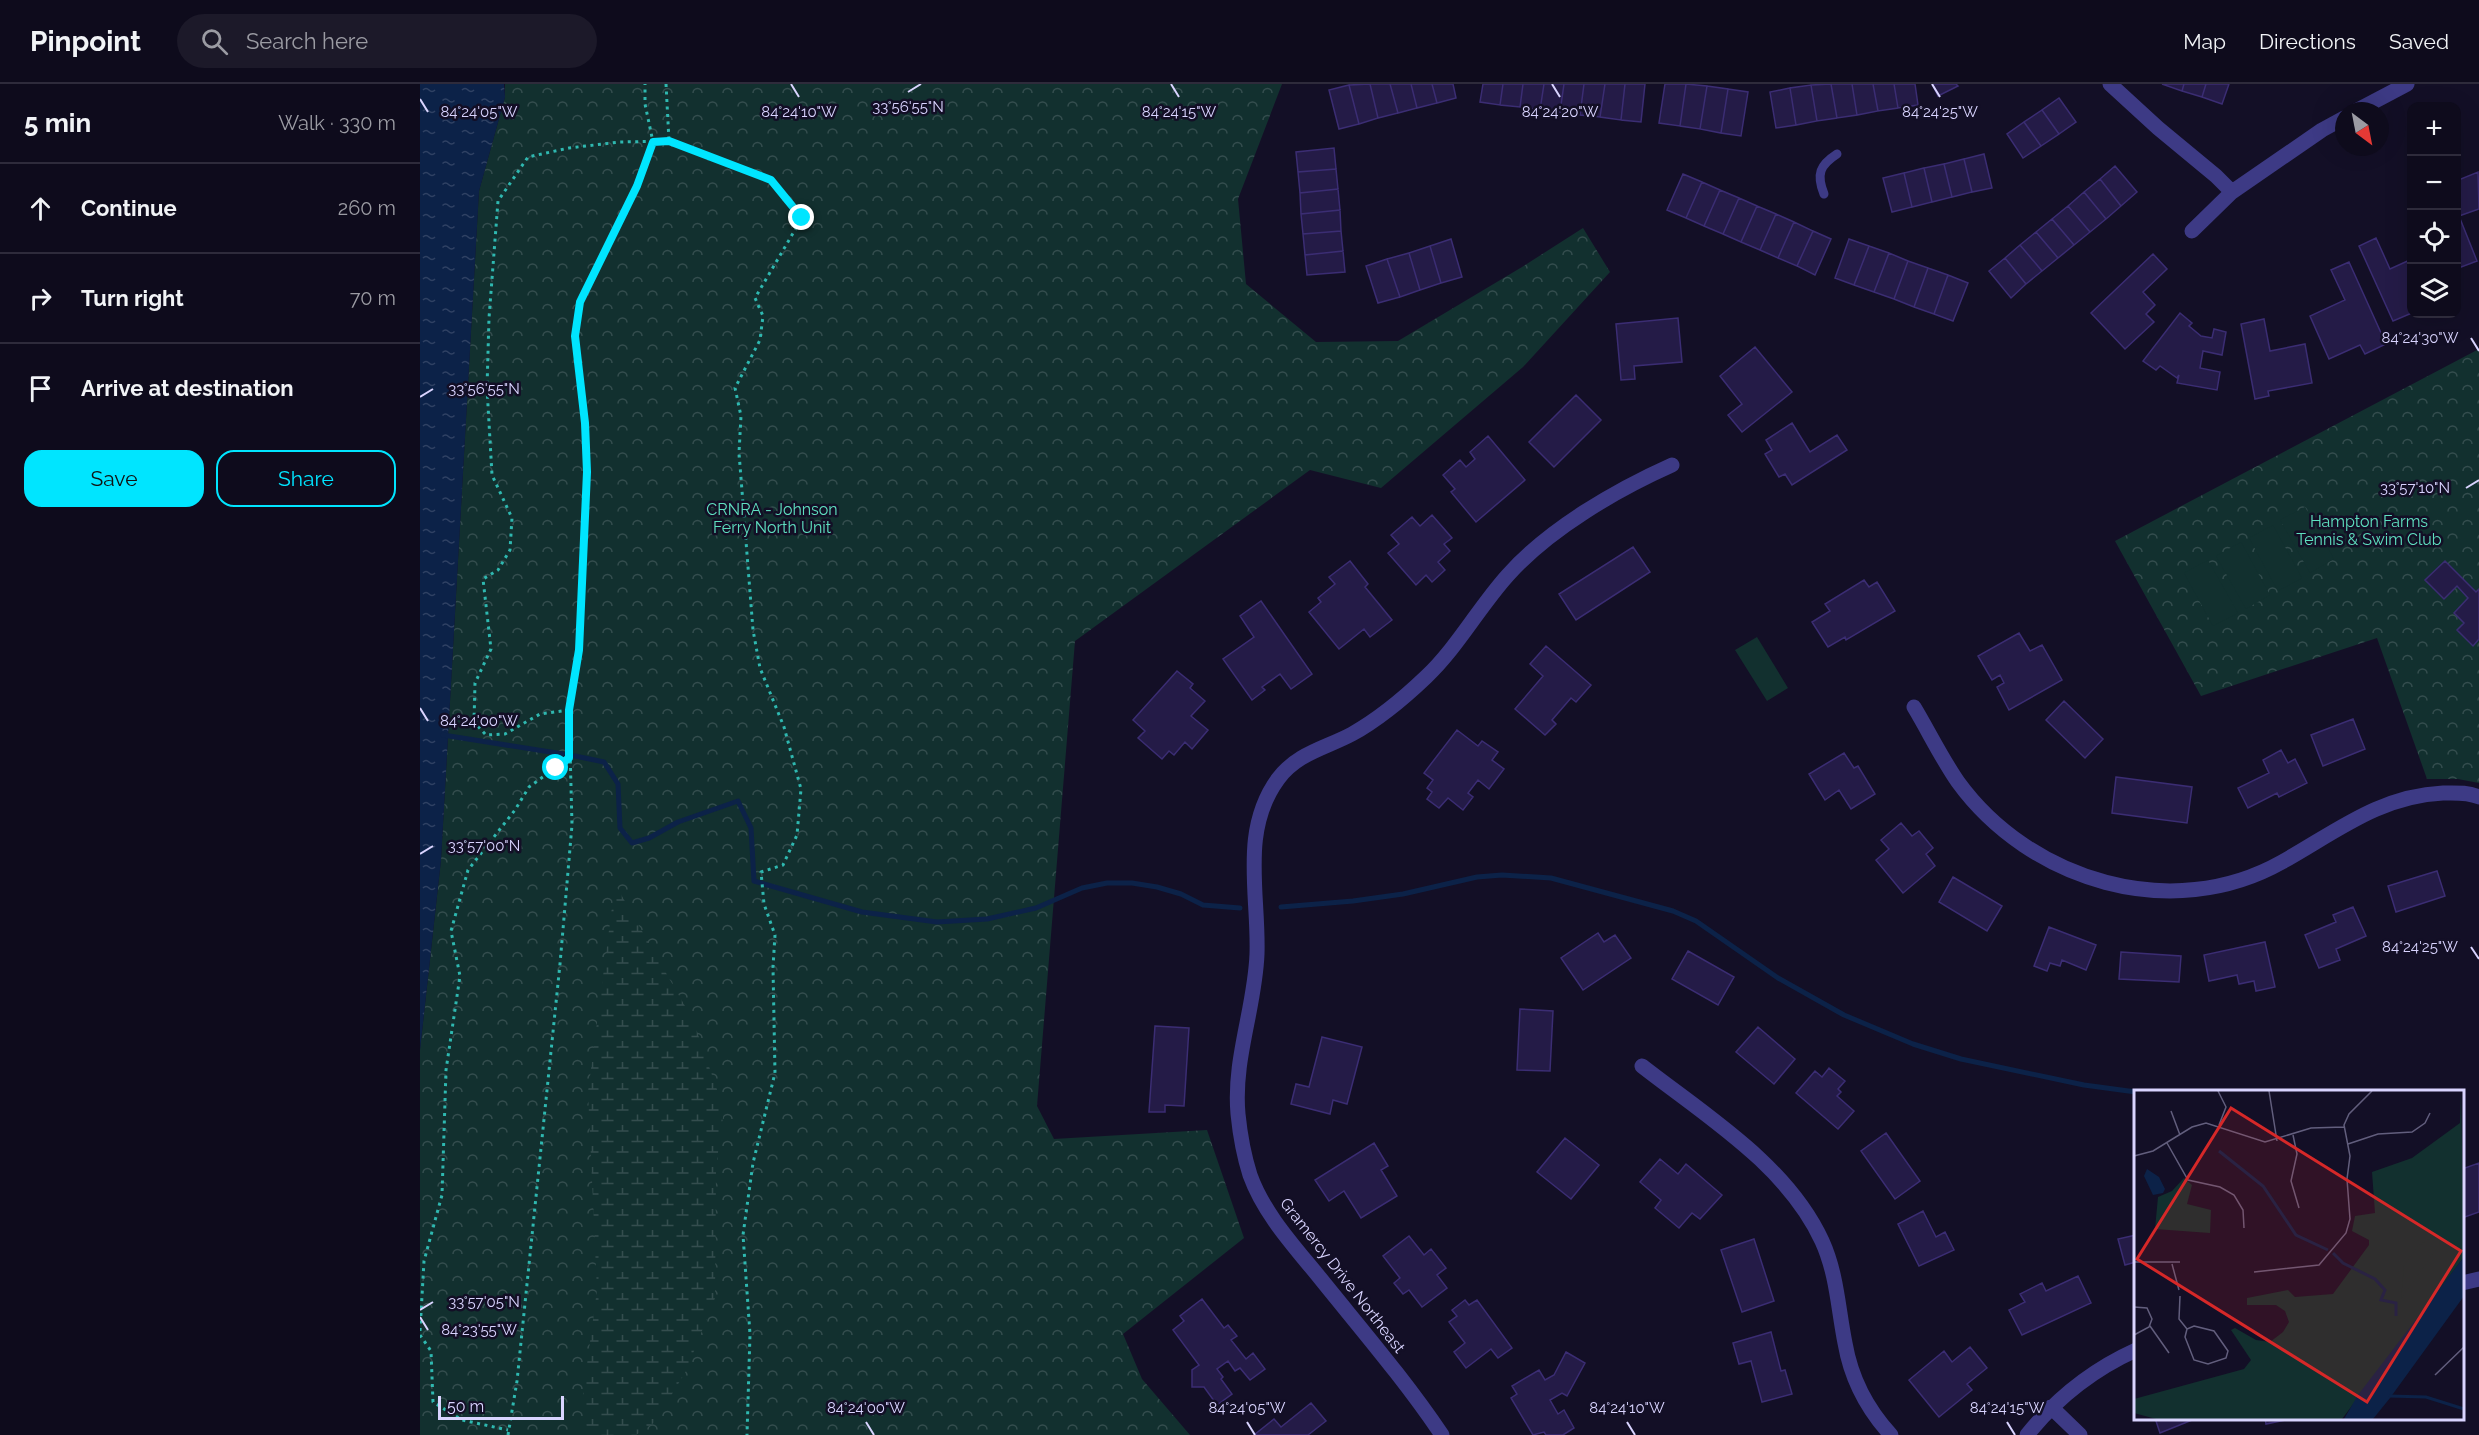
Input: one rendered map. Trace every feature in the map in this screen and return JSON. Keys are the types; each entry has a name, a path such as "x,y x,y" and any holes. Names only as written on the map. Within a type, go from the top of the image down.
{"street":[{"path":"2110,84 2232,192"},
{"path":"2373,102 2407,84"},
{"path":"2192,231 2232,192 2335,124"},
{"name":"Gramercy Drive Northeast","path":"1442,1435 1413,1394 1274,1220 1251,1176 1238,1113 1237,1090 1242,1043 1256,972 1253,853 1255,829 1274,786 1294,762 1313,750 1351,734 1411,692 1431,672 1508,575 1541,544 1607,500 1672,465"},
{"path":"1914,707 1958,781 2015,840 2037,855 2083,877 2109,885 2137,889 2189,890 2260,874 2357,818 2400,800 2446,793 2470,793 2479,797"},
{"path":"1642,1066 1759,1158 1803,1205 1831,1264 1845,1343 1859,1387 1879,1422 1891,1435"},
{"path":"2464,1283 2479,1279"},
{"path":"2027,1435 2051,1407 2097,1371 2134,1351"},
{"path":"2051,1407 2080,1435"}],"lane":[{"path":"1824,194 1820,179 1821,170 1824,162 1837,154"}],"path":[{"path":"508,1435 517,1381 572,825 569,710 579,650 587,472 585,423 575,336 580,302 637,186 653,142 645,104 645,84"},
{"path":"666,84 669,141"},
{"path":"569,710 540,714 505,734 486,735 474,722 475,683 491,649 483,579 498,570 510,550 512,518 492,475 487,388 489,318 498,201 528,157 568,148 610,143 669,141 771,180 802,218 755,298 763,316 760,340 735,388 741,416 739,453 753,630 760,669 784,727 801,789 797,835 783,865 760,872 764,904 774,936 775,1073 753,1163 743,1235 750,1334 747,1435"},
{"path":"508,1430 462,1420 433,1402 431,1351 420,1333 424,1261 442,1195 446,1070 460,976 452,931 468,870 515,810 529,787 569,758"}],"green space":[{"name":"CRNRA - Johnson Ferry North Unit","path":"505,84 1282,84 1238,199 1246,284 1316,342 1398,341 1583,228 1610,272 1523,367 1381,488 1310,470 1075,641 1037,1106 1054,1139 1207,1130 1244,1238 1123,1334 1142,1379 1190,1435 420,1435 420,1050 441,860 479,191 505,97"},
{"name":"Hampton Farms Tennis & Swim Club","path":"2479,349 2479,783 2458,779 2427,779 2377,638 2201,696 2115,541"},
{"path":"2305,507 2334,559 2310,573 2280,520"},
{"path":"2273,525 2302,578 2278,591 2249,538"},
{"path":"2241,542 2270,595 2246,609 2216,556"},
{"path":"2208,560 2238,613 2213,626 2184,573"},
{"path":"1757,637 1788,688 1767,701 1735,650"},
{"path":"615,884 693,1020 724,1110 716,1167 715,1298 686,1371 655,1422 636,1435 588,1435 582,1402 597,1290 588,1092"}],"water":[{"path":"420,84 504,84 505,97 479,191 441,860 420,1050"}],"building":[{"path":"1370,84 1390,84 1398,113 1378,118"},
{"path":"1370,84 1378,118 1359,124 1349,85"},
{"path":"1390,84 1411,84 1417,108 1398,113"},
{"path":"1411,84 1432,84 1437,103 1417,108"},
{"path":"1432,84 1453,84 1456,98 1437,103"},
{"path":"1483,84 1503,84 1500,105 1480,102"},
{"path":"1503,84 1523,84 1520,107 1500,105"},
{"path":"1523,84 1544,84 1540,110 1520,107"},
{"path":"1544,84 1564,84 1560,112 1540,110"},
{"path":"1564,84 1584,84 1580,115 1560,112"},
{"path":"1584,84 1605,84 1600,117 1580,115"},
{"path":"1605,84 1625,84 1621,120 1600,117"},
{"path":"1625,84 1645,84 1641,122 1621,120"},
{"path":"1665,84 1686,84 1680,126 1659,123"},
{"path":"1686,84 1707,86 1700,129 1680,126"},
{"path":"1831,84 1852,84 1857,115 1837,118"},
{"path":"1831,84 1837,118 1817,121 1811,85"},
{"path":"1852,84 1873,84 1878,111 1857,115"},
{"path":"1873,84 1894,84 1898,108 1878,111"},
{"path":"1894,84 1915,84 1918,105 1898,108"},
{"path":"1932,84 1956,84 1958,86 1938,96"},
{"path":"2162,84 2184,84 2182,91"},
{"path":"2184,84 2206,84 2202,97 2182,91"},
{"path":"2206,84 2229,84 2222,104 2202,97"},
{"path":"1349,85 1359,124 1339,129 1329,90"},
{"path":"1811,85 1817,121 1796,125 1790,88"},
{"path":"1707,86 1728,89 1721,133 1700,129"},
{"path":"1790,88 1796,125 1776,128 1770,92"},
{"path":"1728,89 1748,92 1741,136 1721,133"},
{"path":"2059,98 2076,122 2059,134 2042,110"},
{"path":"2042,110 2059,134 2041,146 2024,122"},
{"path":"2024,122 2041,146 2023,158 2007,134"},
{"path":"1334,148 1336,169 1298,172 1296,152"},
{"path":"1984,154 1992,188 1972,192 1964,159"},
{"path":"1964,159 1972,192 1952,197 1944,164"},
{"path":"1944,164 1952,197 1932,202 1924,168"},
{"path":"2115,166 2137,192 2121,206 2100,179"},
{"path":"1924,168 1932,202 1912,207 1904,173"},
{"path":"1336,169 1338,189 1300,193 1298,172"},
{"path":"2478,172 2479,209 2461,215 2461,210 2461,179"},
{"path":"1904,173 1912,207 1892,212 1883,178"},
{"path":"1683,174 1702,182 1686,218 1667,210"},
{"path":"2100,179 2121,206 2106,219 2084,192"},
{"path":"1702,182 1720,190 1704,226 1686,218"},
{"path":"1338,189 1340,210 1301,214 1300,193"},
{"path":"1720,190 1739,198 1723,234 1704,226"},
{"path":"2084,192 2106,219 2090,232 2068,206"},
{"path":"1739,198 1757,206 1741,242 1723,234"},
{"path":"1757,206 1776,214 1760,250 1741,242"},
{"path":"2068,206 2090,232 2074,245 2052,219"},
{"path":"1340,210 1341,231 1303,234 1301,214"},
{"path":"1776,214 1794,222 1778,258 1760,250"},
{"path":"2052,219 2074,245 2058,258 2036,232"},
{"path":"2461,221 2477,261 2461,267"},
{"path":"1794,222 1813,231 1797,266 1778,258"},
{"path":"1341,231 1343,251 1305,255 1303,234"},
{"path":"1813,231 1831,239 1815,275 1797,266"},
{"path":"2036,232 2058,258 2042,271 2020,245"},
{"path":"2376,238 2390,269 2407,261 2407,315 2393,321 2359,246"},
{"path":"1451,239 1462,277 1441,283 1430,246"},
{"path":"1849,239 1869,246 1854,285 1835,278"},
{"path":"2020,245 2042,271 2026,284 2005,258"},
{"path":"1430,246 1441,283 1420,290 1409,253"},
{"path":"1869,246 1889,253 1874,292 1854,285"},
{"path":"1343,251 1345,272 1307,275 1305,255"},
{"path":"1409,253 1420,290 1400,297 1387,259"},
{"path":"1889,253 1908,261 1894,299 1874,292"},
{"path":"2153,254 2167,269 2143,292 2155,305 2146,314 2154,322 2125,349 2091,313"},
{"path":"2005,258 2026,284 2011,298 1989,271"},
{"path":"1387,259 1400,297 1378,303 1366,266"},
{"path":"1908,261 1928,268 1914,307 1894,299"},
{"path":"2349,262 2386,344 2365,354 2360,345 2329,359 2310,316 2345,300 2331,270"},
{"path":"1928,268 1948,275 1934,314 1914,307"},
{"path":"1948,275 1968,283 1953,321 1934,314"},
{"path":"2180,313 2192,323 2189,326 2201,336 2212,338 2214,329 2226,332 2222,355 2203,351 2200,368 2220,372 2217,390 2177,383 2179,375 2177,378 2160,366 2156,370 2143,361"},
{"path":"1678,318 1682,362 1634,366 1635,379 1621,380 1616,324"},
{"path":"2264,319 2270,351 2305,344 2312,383 2268,391 2269,396 2255,399 2241,324"},
{"path":"1755,347 1792,392 1742,432 1728,415 1742,404 1720,376"},
{"path":"1576,395 1601,420 1554,467 1529,442"},
{"path":"1792,423 1810,452 1837,435 1847,450 1792,485 1785,474 1779,477 1765,454 1772,450 1766,440"},
{"path":"1488,436 1525,480 1476,522 1451,492 1455,489 1443,475 1460,460 1466,467 1475,459 1470,452"},
{"path":"1432,515 1452,538 1444,544 1450,551 1438,562 1445,570 1432,582 1426,575 1416,585 1388,553 1399,544 1391,535 1412,517 1420,526"},
{"path":"1633,547 1650,572 1576,620 1559,594"},
{"path":"1350,561 1368,584 1365,587 1392,620 1370,637 1364,629 1339,649 1309,612 1321,602 1318,598 1335,584 1329,577"},
{"path":"2445,561 2476,592 2479,589 2479,639 2473,646 2457,630 2464,623 2454,613 2468,598 2457,586 2444,599 2425,580"},
{"path":"1864,580 1869,587 1877,582 1895,611 1846,640 1845,637 1828,647 1812,622 1830,611 1825,604"},
{"path":"1261,601 1312,674 1291,689 1280,674 1262,687 1265,690 1252,700 1223,659 1254,637 1240,616"},
{"path":"2019,633 2030,651 2042,645 2062,680 2009,710 1997,687 2004,683 2000,675 1992,680 1978,656"},
{"path":"1546,646 1591,685 1576,702 1571,698 1552,720 1556,724 1545,735 1515,709 1543,676 1530,664"},
{"path":"1177,671 1193,684 1190,688 1205,701 1191,716 1208,730 1192,749 1185,742 1174,755 1169,751 1162,759 1138,738 1145,731 1133,720"},
{"path":"2064,701 2103,739 2085,758 2046,720"},
{"path":"2353,719 2365,749 2323,766 2311,735"},
{"path":"1457,730 1478,746 1482,741 1498,752 1492,760 1504,769 1489,789 1478,780 1468,793 1473,797 1463,810 1448,798 1439,808 1427,799 1432,792 1427,788 1433,780 1424,773"},
{"path":"2281,750 2288,763 2295,759 2307,783 2279,797 2277,793 2248,808 2238,788 2269,773 2263,760"},
{"path":"1844,753 1854,768 1858,766 1875,794 1851,809 1839,790 1825,800 1809,774"},
{"path":"2116,777 2192,787 2187,823 2112,813"},
{"path":"1901,823 1912,836 1919,831 1933,848 1926,854 1935,866 1903,893 1876,860 1889,849 1881,840"},
{"path":"2437,871 2445,896 2396,912 2388,886"},
{"path":"1953,877 2002,906 1987,931 1939,902"},
{"path":"2353,907 2366,936 2336,949 2340,960 2319,968 2305,935 2336,922 2333,915"},
{"path":"2049,927 2096,945 2086,970 2062,960 2060,966 2050,963 2047,971 2034,966"},
{"path":"1598,933 1604,942 1615,935 1631,958 1583,990 1561,958"},
{"path":"2265,942 2275,987 2256,991 2254,981 2239,984 2237,975 2209,981 2204,955"},
{"path":"1688,951 1734,977 1718,1005 1672,979"},
{"path":"2121,952 2181,956 2179,982 2119,979"},
{"path":"1520,1009 1553,1011 1550,1071 1517,1070"},
{"path":"1155,1026 1189,1028 1184,1106 1165,1105 1165,1112 1149,1112"},
{"path":"1758,1027 1795,1059 1774,1084 1736,1052"},
{"path":"1322,1037 1362,1047 1347,1104 1333,1100 1330,1114 1291,1104 1296,1084 1309,1087"},
{"path":"1829,1068 1845,1081 1838,1089 1841,1092 1837,1096 1854,1111 1838,1129 1796,1093 1815,1071 1822,1077"},
{"path":"1886,1133 1920,1181 1895,1199 1861,1151"},
{"path":"1565,1138 1599,1165 1571,1199 1537,1172"},
{"path":"1374,1143 1388,1166 1381,1170 1397,1196 1361,1218 1344,1191 1329,1201 1315,1180"},
{"path":"1660,1159 1678,1174 1686,1164 1722,1195 1700,1219 1692,1213 1679,1228 1655,1208 1661,1200 1640,1182"},
{"path":"2479,1163 2479,1212 2464,1217 2464,1168"},
{"path":"1923,1211 1936,1237 1945,1232 1954,1250 1919,1266 1898,1224"},
{"path":"2134,1235 2134,1263 2125,1265 2118,1239"},
{"path":"1409,1236 1424,1255 1431,1249 1446,1268 1437,1275 1447,1288 1422,1307 1409,1290 1403,1294 1394,1283 1400,1278 1383,1256"},
{"path":"1754,1239 1774,1301 1742,1312 1721,1250"},
{"path":"2078,1276 2091,1303 2022,1335 2009,1310 2025,1302 2020,1294 2042,1283 2046,1291"},
{"path":"1202,1299 1224,1328 1228,1325 1237,1336 1231,1340 1246,1359 1253,1353 1265,1369 1250,1380 1240,1368 1235,1371 1228,1361 1217,1369 1232,1394 1217,1405 1204,1387 1192,1387 1192,1370 1199,1365 1173,1330 1184,1321 1180,1316"},
{"path":"1465,1300 1469,1305 1477,1300 1512,1348 1498,1358 1491,1349 1466,1368 1454,1352 1465,1343 1449,1322 1457,1316 1452,1310"},
{"path":"1771,1332 1781,1371 1785,1370 1792,1394 1762,1402 1751,1361 1739,1364 1733,1343"},
{"path":"1970,1347 1987,1368 1967,1384 1972,1390 1939,1417 1909,1380 1944,1351 1952,1362"},
{"path":"1566,1352 1585,1363 1567,1396 1562,1393 1550,1400 1558,1414 1564,1410 1574,1428 1563,1435 1546,1435 1544,1432 1533,1435 1511,1398 1517,1394 1512,1386 1539,1370 1545,1380 1554,1375"},
{"path":"1311,1403 1326,1421 1308,1435 1254,1435 1274,1419 1281,1427"},
{"path":"2156,1420 2192,1420 2160,1433"},
{"path":"2265,1420 2285,1420 2266,1424"}],"waterway":[{"path":"443,735 563,754"},
{"path":"575,756 604,762 618,784 620,828 632,843 649,838 678,822 738,801 751,828 754,881 862,912 937,922 987,919 1036,908 1082,888 1107,883 1132,883 1157,887 1181,894 1203,905 1240,908"},
{"path":"1281,907 1403,894 1477,877 1502,875 1551,878 1673,911 1696,921 1778,978 1844,1015 1913,1044 1961,1059 2084,1085 2134,1092"}],"route":[{"path":"556,768 569,758 569,710 579,650 582,543 587,472 585,423 575,336 580,302 637,186 653,142 669,141 771,180 802,218"}]}
